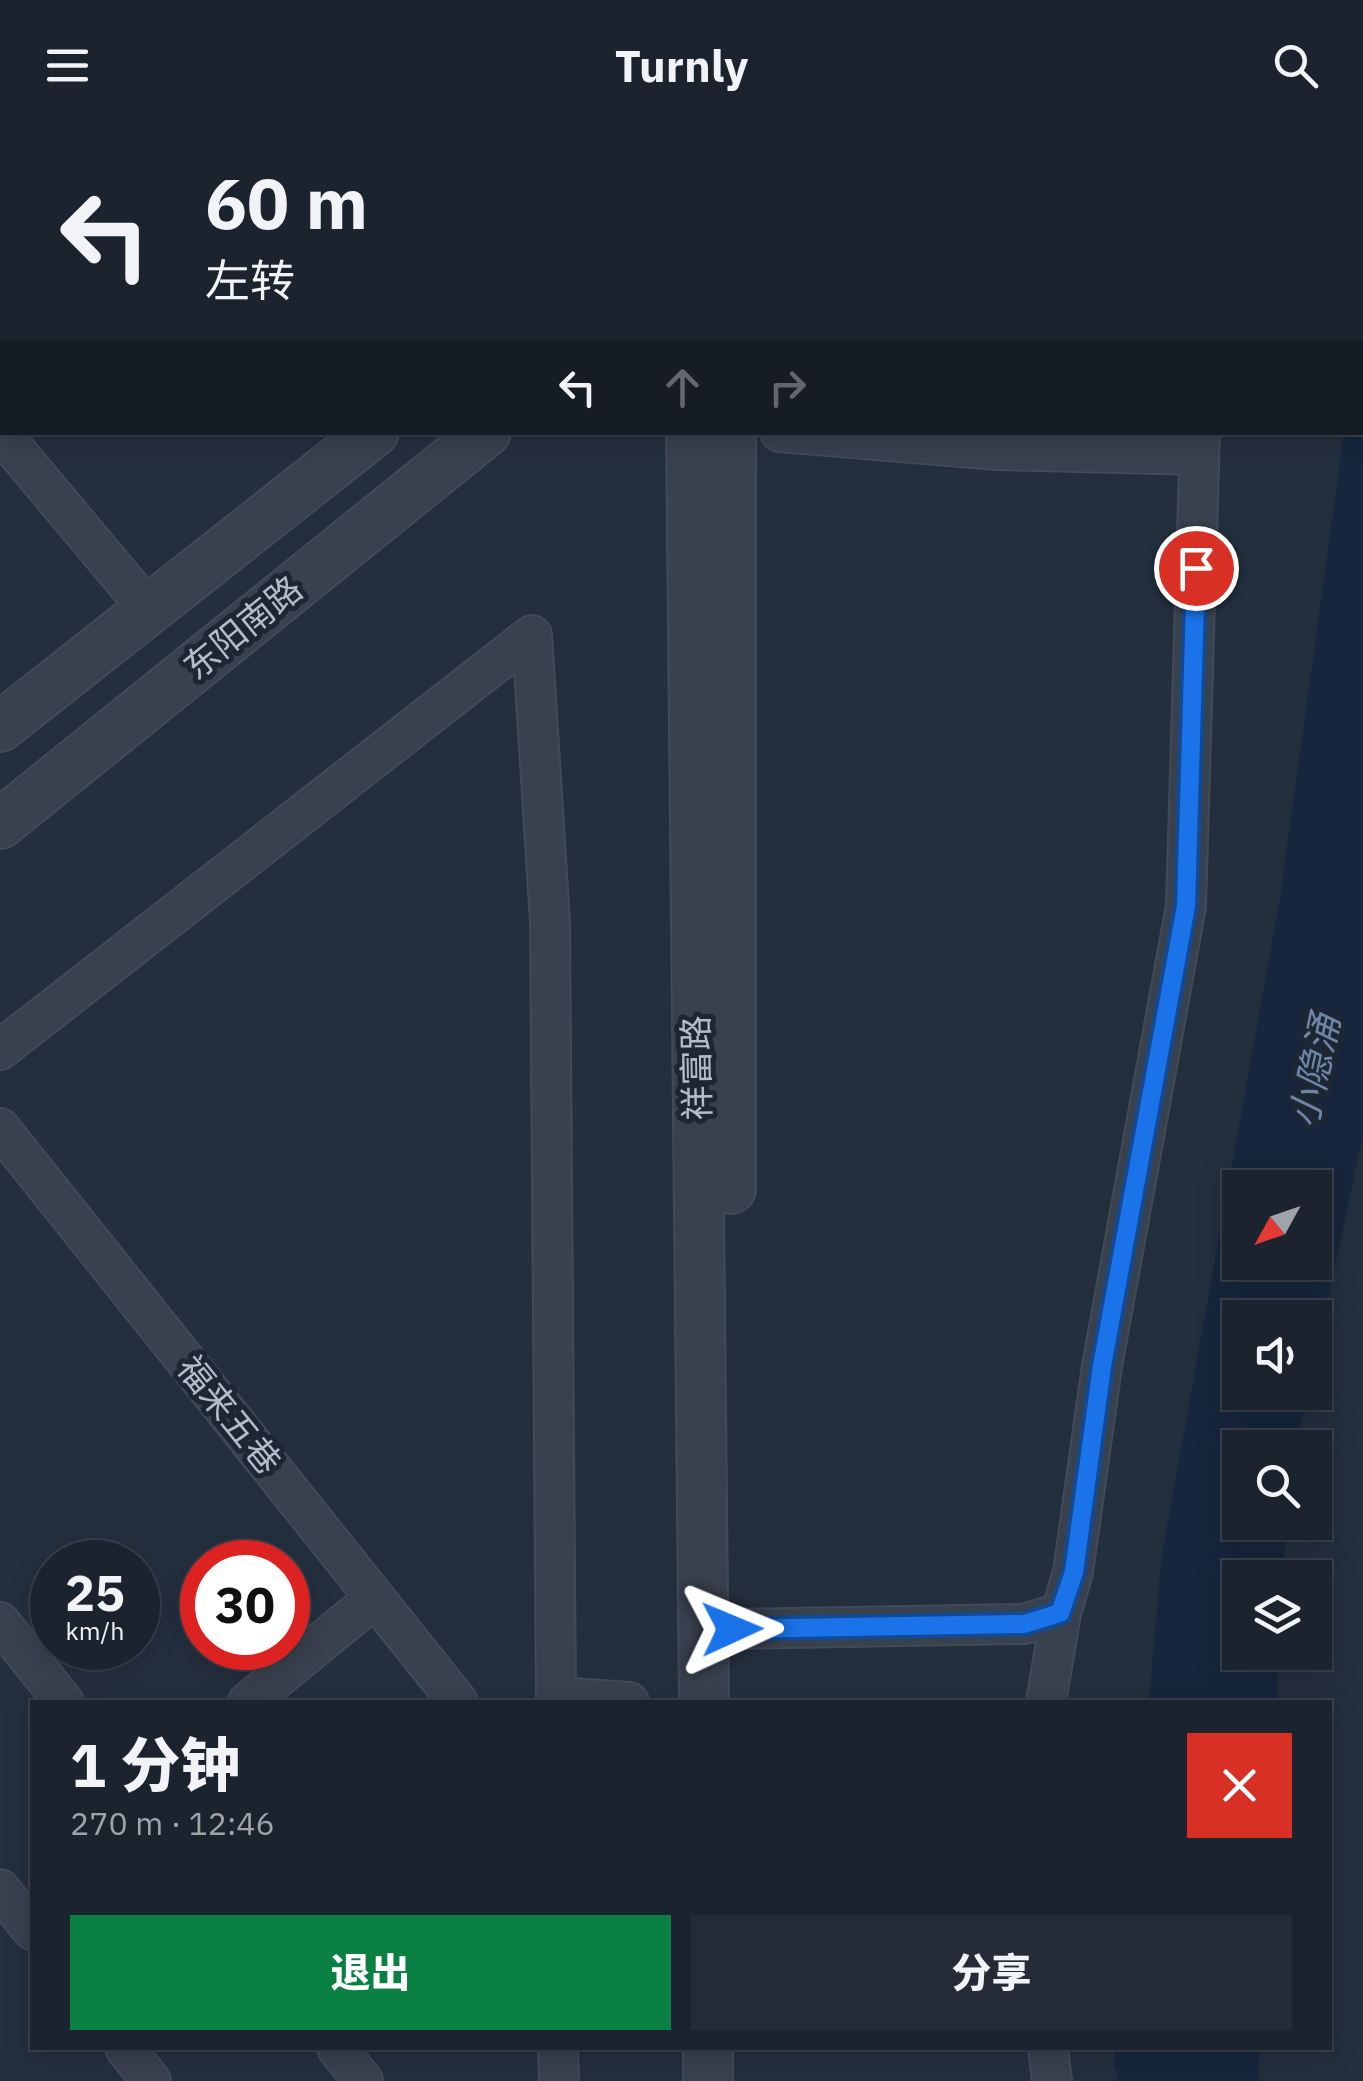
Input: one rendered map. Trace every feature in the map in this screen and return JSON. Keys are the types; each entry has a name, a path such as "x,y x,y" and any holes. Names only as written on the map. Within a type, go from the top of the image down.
{"street":[{"path":"3,435 149,610"},
{"name":"东阳南路","path":"0,727 370,435"},
{"name":"东阳南路","path":"0,824 482,435"},
{"name":"祥富路","path":"691,435 704,1700"},
{"name":"祥富路","path":"731,435 733,1700"},
{"path":"816,435 998,450 1200,444 1186,906 1102,1366 1074,1572 1060,1613 1046,1700"},
{"path":"0,1050 532,634 550,922 556,1700"},
{"name":"福来五巷","path":"0,1128 456,1700"},
{"path":"250,1700 375,1598"},
{"path":"732,1629 1024,1624 1060,1613"},
{"path":"0,1622 62,1700"},
{"path":"10,1894 30,1927"},
{"path":"127,2050 151,2081"},
{"path":"339,2050 363,2081"},
{"path":"558,2050 558,2081"},
{"path":"708,2050 708,2081"},
{"path":"736,2050 736,2081"},
{"path":"1048,2050 1052,2081"}],"water":[{"name":"小隐涌","path":"1344,435 1363,435 1363,1134 1332,1279 1332,1170 1231,1170 1280,898"},
{"path":"1222,1221 1222,1280 1332,1280 1328,1300 1222,1300 1222,1410 1304,1410 1300,1430 1222,1430 1222,1540 1285,1540 1284,1560 1222,1560 1222,1670 1278,1670 1277,1700 1149,1700 1161,1560"},
{"path":"1115,2050 1260,2050 1258,2081 1118,2081"}],"route":[{"path":"732,1629 1024,1624 1060,1613 1074,1572 1102,1366 1186,906 1196,568"}]}
